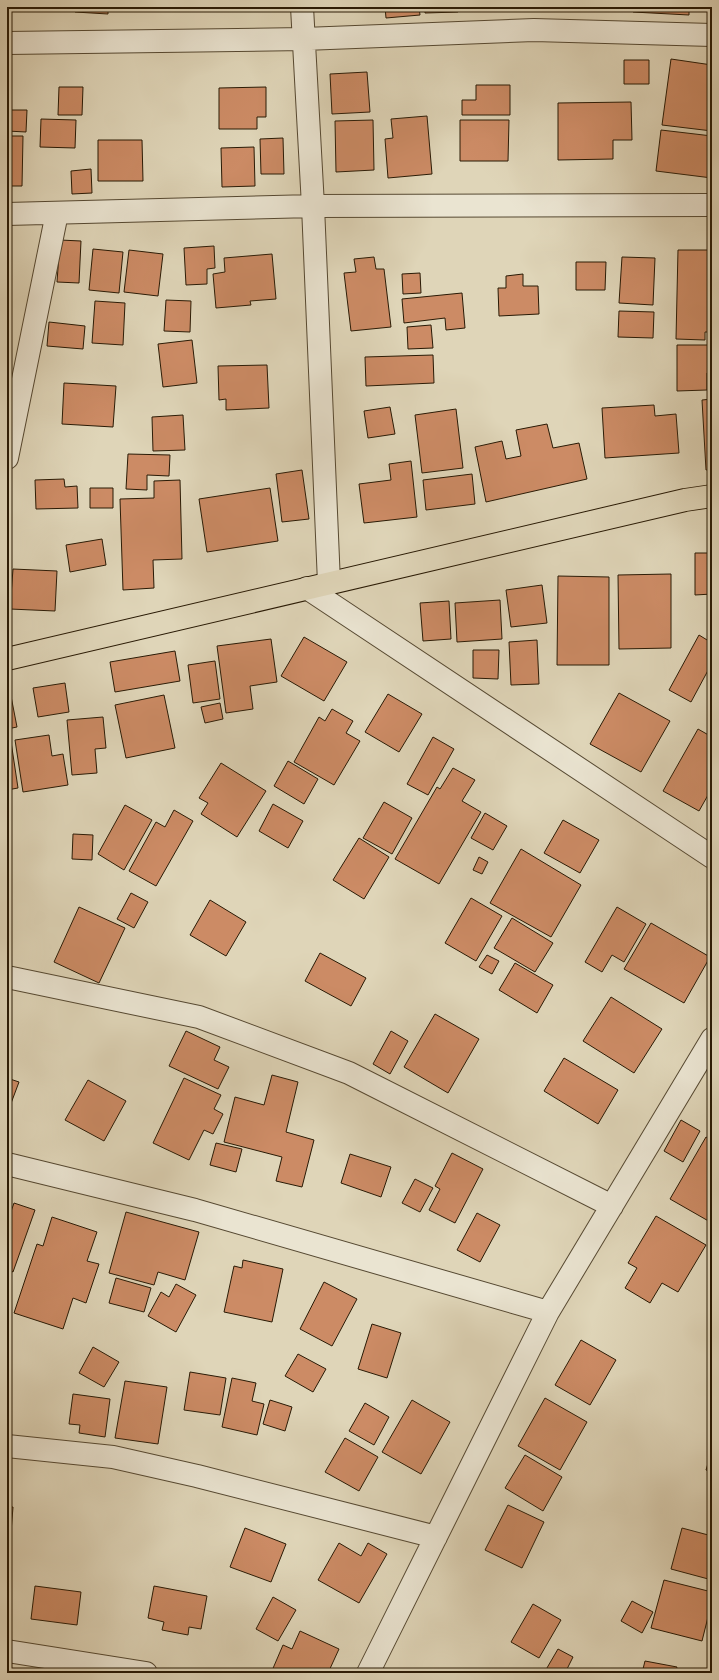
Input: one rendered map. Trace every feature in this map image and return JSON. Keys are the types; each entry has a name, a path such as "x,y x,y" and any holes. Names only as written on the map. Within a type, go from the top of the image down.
{"highway":[{"path":"7,659 685,500 712,496"}],"street":[{"path":"302,7 313,206 329,583"},
{"path":"7,43 304,39 534,30 712,35"},
{"path":"7,214 313,206 712,205"},
{"path":"7,458 57,213"},
{"path":"307,588 712,857"},
{"path":"7,977 199,1017 348,1073 612,1206"},
{"path":"368,1673 548,1312 712,1039"},
{"path":"7,1164 195,1210 548,1312"},
{"path":"7,1446 113,1457 196,1476 436,1537"},
{"path":"7,1651 146,1673"}],"building":[{"path":"75,7 108,7 108,14 75,12"},
{"path":"385,7 419,7 420,15 386,18"},
{"path":"425,7 458,7 458,12 425,13"},
{"path":"633,7 689,7 689,15 633,12"},
{"path":"671,59 712,65 712,131 662,125"},
{"path":"624,60 649,60 649,84 624,84"},
{"path":"367,72 370,112 332,114 330,74"},
{"path":"476,85 510,85 510,115 462,115 462,100 476,100"},
{"path":"59,87 83,87 82,115 58,115"},
{"path":"266,87 266,117 257,117 257,129 219,129 219,88"},
{"path":"631,102 632,140 613,140 613,159 558,160 558,103"},
{"path":"7,110 27,110 26,132 7,131"},
{"path":"427,116 432,174 388,178 385,139 393,138 391,119"},
{"path":"41,119 76,120 75,148 40,147"},
{"path":"373,120 374,170 336,172 335,121"},
{"path":"460,120 509,120 508,161 460,161"},
{"path":"661,130 712,136 712,178 656,171"},
{"path":"7,136 23,136 22,186 7,186"},
{"path":"283,138 284,174 261,174 260,139"},
{"path":"98,140 142,140 143,181 98,181"},
{"path":"254,147 255,186 222,187 221,148"},
{"path":"91,169 92,193 72,194 71,171"},
{"path":"60,240 81,241 79,283 57,282"},
{"path":"214,246 215,268 207,269 207,284 186,285 184,248"},
{"path":"93,249 123,252 119,293 89,290"},
{"path":"129,250 163,254 158,296 124,292"},
{"path":"678,250 712,250 712,332 705,332 705,340 676,339"},
{"path":"272,254 276,299 250,301 251,305 216,308 213,274 225,272 224,258"},
{"path":"374,257 376,269 384,269 391,327 351,331 344,273 356,272 354,259"},
{"path":"622,257 655,258 653,305 619,303"},
{"path":"576,262 606,262 605,290 576,290"},
{"path":"420,273 421,293 403,294 402,274"},
{"path":"523,274 523,286 538,286 539,314 499,316 498,288 506,288 506,276"},
{"path":"462,293 465,328 446,330 445,318 404,323 402,299"},
{"path":"166,300 191,301 190,332 164,331"},
{"path":"95,301 125,303 123,345 92,343"},
{"path":"619,311 654,312 653,338 618,337"},
{"path":"49,322 85,326 83,349 47,346"},
{"path":"431,325 433,348 408,349 407,327"},
{"path":"192,340 197,383 163,387 158,344"},
{"path":"677,345 712,345 712,373 707,373 707,390 677,391"},
{"path":"433,355 434,383 366,386 365,357"},
{"path":"267,365 269,408 226,410 226,399 219,400 218,366"},
{"path":"64,383 116,386 113,427 62,424"},
{"path":"712,399 712,469 706,470 702,400"},
{"path":"654,405 655,416 676,414 679,453 605,458 602,408"},
{"path":"390,407 395,434 368,438 364,411"},
{"path":"456,409 463,468 422,473 415,415"},
{"path":"183,415 185,450 153,451 152,417"},
{"path":"547,424 553,448 579,443 587,479 486,502 475,447 502,441 506,459 521,456 516,430"},
{"path":"128,454 170,455 169,476 147,475 147,490 126,489"},
{"path":"411,461 417,517 364,523 359,484 391,480 389,464"},
{"path":"302,470 309,519 282,522 276,474"},
{"path":"472,474 475,504 426,510 423,480"},
{"path":"64,479 65,487 77,486 78,508 36,509 35,480"},
{"path":"180,480 182,559 153,560 154,588 123,590 120,499 154,498 154,481"},
{"path":"90,488 113,488 113,508 90,508"},
{"path":"270,488 278,541 207,552 199,499"},
{"path":"102,539 106,565 70,572 66,545"},
{"path":"695,553 712,553 712,594 695,595"},
{"path":"13,569 57,571 55,611 10,609"},
{"path":"671,574 671,648 619,649 618,575"},
{"path":"558,576 609,577 609,665 557,665"},
{"path":"542,585 547,623 511,627 506,590"},
{"path":"500,600 502,639 457,642 455,603"},
{"path":"449,601 451,639 423,641 420,603"},
{"path":"699,635 712,643 712,663 691,702 669,690"},
{"path":"304,637 347,662 324,701 281,676"},
{"path":"271,639 277,682 250,686 253,709 226,713 217,646"},
{"path":"537,640 539,684 511,685 509,642"},
{"path":"473,650 499,650 498,679 473,678"},
{"path":"175,651 180,681 115,692 110,662"},
{"path":"215,661 220,699 193,703 188,665"},
{"path":"65,683 69,712 38,717 33,688"},
{"path":"10,691 17,727 7,729 7,692"},
{"path":"619,693 670,721 641,772 590,744"},
{"path":"388,694 422,714 399,752 365,732"},
{"path":"164,695 175,748 126,758 115,705"},
{"path":"220,703 223,719 205,723 201,707"},
{"path":"332,709 353,721 346,733 360,741 334,785 294,762 319,717 325,721"},
{"path":"103,717 106,748 95,749 97,773 72,775 67,720"},
{"path":"698,729 712,737 712,788 699,811 663,791"},
{"path":"10,735 18,788 7,790 7,736"},
{"path":"49,735 52,756 63,754 68,785 23,792 15,740"},
{"path":"433,737 454,749 428,795 407,784"},
{"path":"288,761 318,779 304,804 274,786"},
{"path":"221,763 266,791 237,837 201,814 208,803 199,798"},
{"path":"453,768 475,780 462,801 481,812 439,884 395,859 437,787 440,789"},
{"path":"384,802 412,818 392,854 363,838"},
{"path":"273,804 303,821 288,848 259,831"},
{"path":"125,805 152,820 124,870 98,854"},
{"path":"174,810 193,821 156,886 129,871 156,822 165,827"},
{"path":"485,813 507,826 493,850 471,838"},
{"path":"563,820 599,840 580,873 544,853"},
{"path":"73,834 93,835 92,860 72,859"},
{"path":"359,838 389,857 364,899 333,880"},
{"path":"521,849 581,885 551,937 490,903"},
{"path":"479,857 488,862 482,874 473,870"},
{"path":"131,893 148,902 134,928 117,919"},
{"path":"471,898 502,916 476,961 445,943"},
{"path":"210,900 246,922 226,956 190,935"},
{"path":"79,907 125,928 99,983 54,962"},
{"path":"617,907 646,924 624,962 612,955 602,972 585,962"},
{"path":"512,918 553,943 535,972 494,948"},
{"path":"651,923 710,957 684,1003 624,969"},
{"path":"320,953 366,978 351,1006 305,981"},
{"path":"487,955 499,961 492,974 479,967"},
{"path":"515,963 553,985 537,1013 499,990"},
{"path":"611,997 662,1029 634,1073 583,1041"},
{"path":"435,1014 479,1039 448,1093 404,1067"},
{"path":"186,1031 220,1047 214,1060 229,1067 218,1089 169,1066"},
{"path":"391,1031 408,1041 390,1074 373,1064"},
{"path":"564,1058 618,1090 598,1124 544,1091"},
{"path":"272,1075 298,1082 286,1132 314,1140 302,1187 276,1181 282,1157 224,1142 235,1097 264,1105"},
{"path":"7,1078 19,1082 7,1114"},
{"path":"184,1078 221,1095 214,1109 223,1114 213,1134 204,1130 189,1160 153,1143"},
{"path":"88,1080 126,1101 104,1141 65,1120"},
{"path":"681,1120 700,1131 683,1162 664,1151"},
{"path":"706,1137 712,1140 712,1223 670,1199"},
{"path":"216,1143 242,1149 236,1172 210,1165"},
{"path":"452,1153 483,1169 455,1223 429,1210 440,1189 435,1186"},
{"path":"350,1154 391,1167 381,1197 341,1183"},
{"path":"415,1179 433,1188 420,1212 402,1203"},
{"path":"14,1203 35,1210 13,1272 7,1269 7,1223"},
{"path":"126,1212 199,1232 185,1280 158,1272 154,1285 109,1273"},
{"path":"477,1213 500,1225 480,1262 457,1250"},
{"path":"656,1216 706,1245 678,1292 662,1283 650,1303 625,1288 637,1268 628,1263"},
{"path":"52,1217 97,1232 87,1261 99,1264 86,1303 73,1298 63,1329 14,1313 37,1244 43,1246"},
{"path":"243,1260 283,1269 272,1322 224,1312 234,1266 242,1268"},
{"path":"116,1278 151,1288 144,1312 109,1303"},
{"path":"324,1282 357,1299 332,1346 300,1329"},
{"path":"176,1284 196,1295 176,1332 148,1316 161,1292 169,1297"},
{"path":"372,1324 401,1333 387,1378 358,1369"},
{"path":"581,1340 616,1360 590,1405 555,1385"},
{"path":"93,1347 119,1362 104,1387 79,1373"},
{"path":"298,1354 326,1369 313,1392 285,1376"},
{"path":"190,1372 226,1378 220,1415 184,1410"},
{"path":"232,1378 256,1383 252,1401 264,1404 257,1435 222,1427"},
{"path":"125,1381 167,1387 158,1444 115,1438"},
{"path":"73,1394 110,1399 105,1437 79,1433 80,1425 69,1424"},
{"path":"545,1398 587,1422 560,1470 518,1446"},
{"path":"270,1400 292,1407 285,1431 263,1424"},
{"path":"412,1400 450,1422 421,1474 382,1452"},
{"path":"365,1403 389,1417 374,1445 349,1431"},
{"path":"345,1438 378,1457 359,1491 325,1472"},
{"path":"712,1450 712,1472 706,1470"},
{"path":"525,1455 562,1477 543,1511 505,1488"},
{"path":"508,1505 544,1522 522,1568 485,1550"},
{"path":"7,1507 13,1507 11,1532 7,1532"},
{"path":"245,1528 286,1544 271,1582 230,1567"},
{"path":"682,1528 712,1536 712,1580 671,1569"},
{"path":"339,1543 361,1556 368,1543 387,1554 359,1603 318,1580"},
{"path":"664,1580 712,1592 712,1601 702,1641 651,1628"},
{"path":"35,1586 81,1592 77,1625 31,1619"},
{"path":"154,1586 207,1596 201,1629 189,1627 188,1635 162,1630 164,1622 148,1618"},
{"path":"273,1597 296,1610 278,1641 256,1629"},
{"path":"632,1601 653,1612 642,1633 621,1621"},
{"path":"533,1604 561,1620 539,1658 511,1642"},
{"path":"300,1631 339,1649 328,1673 271,1673 283,1645 292,1649"},
{"path":"558,1649 573,1657 565,1673 544,1673"},
{"path":"645,1661 677,1667 675,1673 642,1673"}]}
